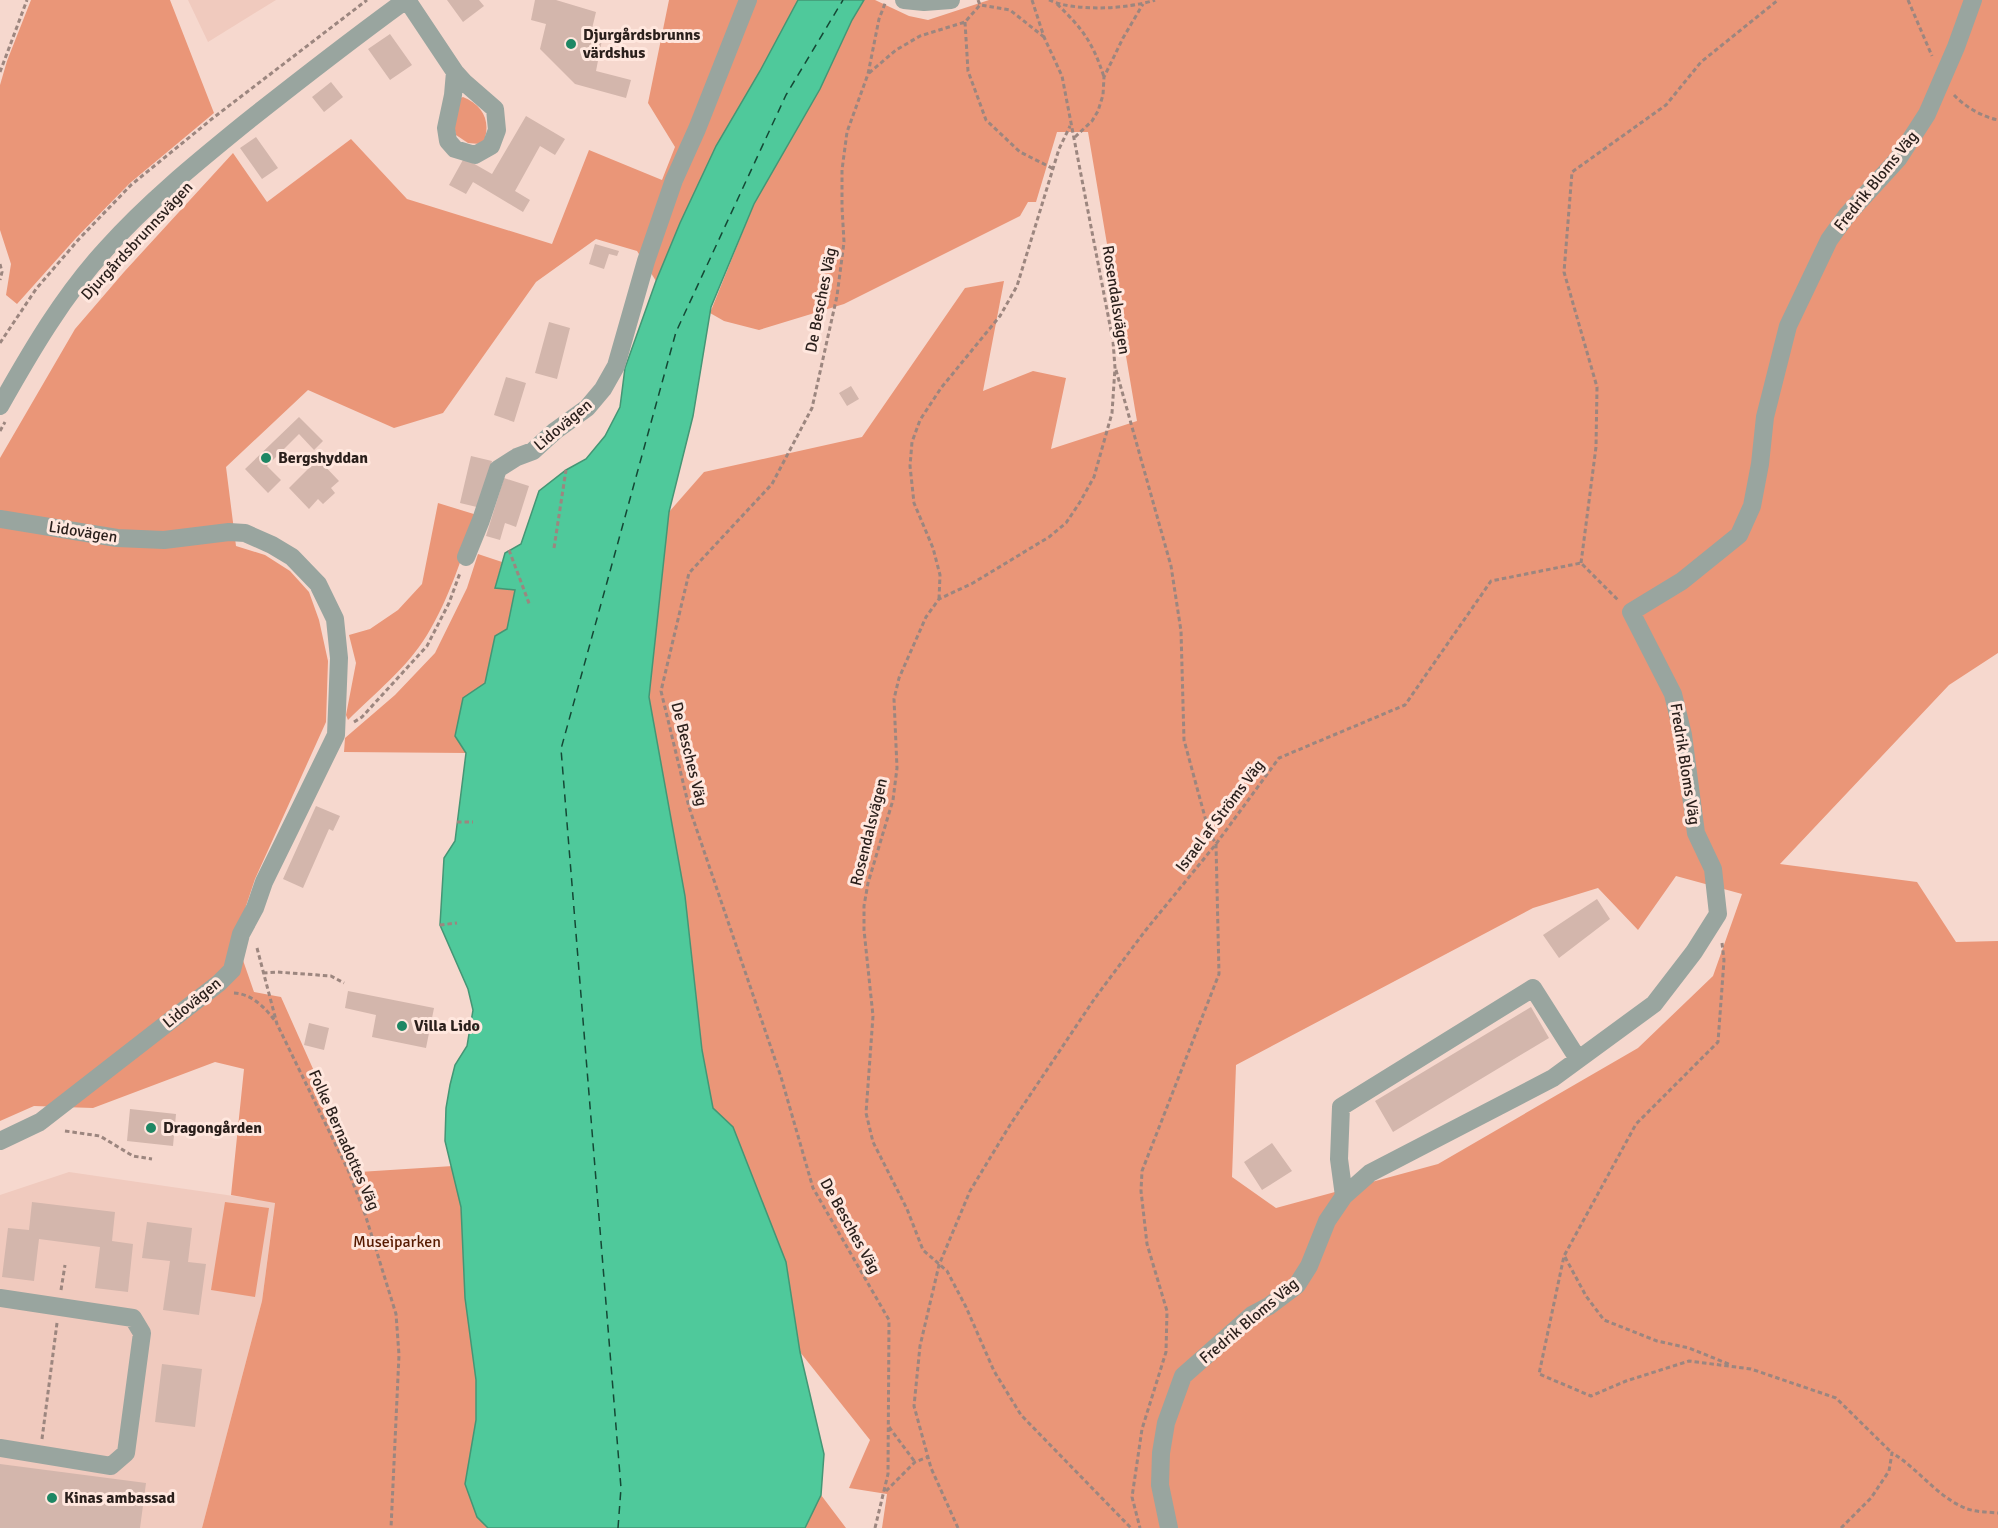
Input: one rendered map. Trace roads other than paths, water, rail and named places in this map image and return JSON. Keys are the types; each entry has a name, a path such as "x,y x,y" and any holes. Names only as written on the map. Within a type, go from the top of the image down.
{"street":[{"path":"407,0 455,72"},
{"name":"Djurgårdsbrunnsvägen","path":"5,410 40,335 106,249 156,199 204,157 302,78 407,0"},
{"name":"Lidovägen","path":"466,557 498,469 517,457 533,451 555,431 587,408 603,389 616,366 646,261 674,180 697,129 748,0"},
{"path":"904,0 924,2 951,0"},
{"name":"Fredrik Bloms Väg","path":"1169,1528 1160,1485 1161,1453 1167,1423 1183,1376 1252,1315 1269,1306 1297,1285 1309,1266 1327,1221 1344,1196 1370,1173 1553,1078 1654,1004 1694,952 1718,914 1713,870 1696,833 1683,735 1673,694 1630,612 1682,581 1739,535 1752,506 1760,464 1764,417 1788,326 1829,240 1847,215 1898,159 1923,122 1956,47 1973,0"},
{"name":"Lidovägen","path":"0,519 117,538 164,540 229,532 245,533 292,557 318,584 335,619 339,658 336,735 241,934 232,970 219,983 40,1122 0,1141"},
{"path":"1344,1196 1340,1159 1341,1107 1533,988 1578,1059"},
{"path":"0,1298 133,1318 142,1333 126,1454 111,1466 0,1448"}],"place":[{"name":"Djurgårdsbrunns värdshus","path":"571,44"},
{"name":"Bergshyddan","path":"266,458"},
{"name":"Villa Lido","path":"402,1026"},
{"name":"Dragongården","path":"151,1128"},
{"name":"Kinas ambassad","path":"52,1498"}],"park label":[{"name":"Museiparken","path":"397,1242"}]}
